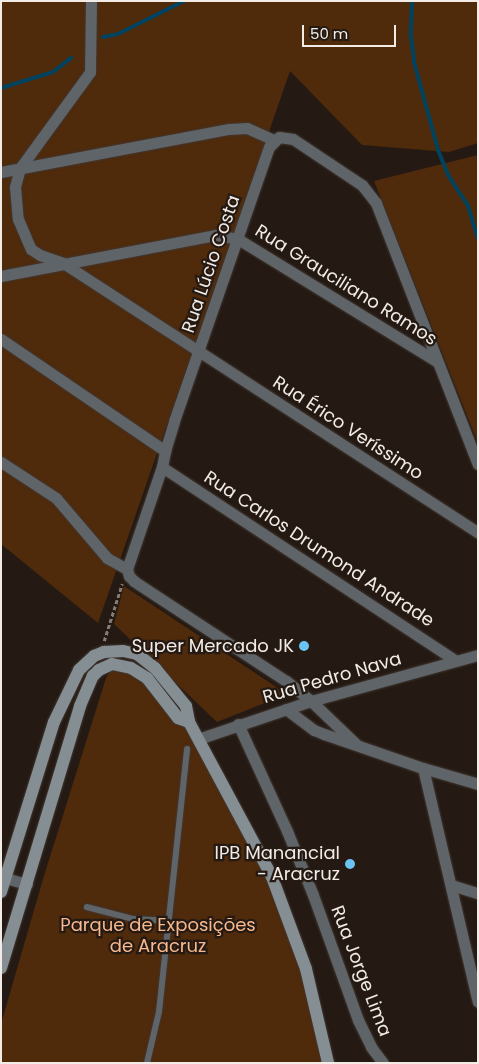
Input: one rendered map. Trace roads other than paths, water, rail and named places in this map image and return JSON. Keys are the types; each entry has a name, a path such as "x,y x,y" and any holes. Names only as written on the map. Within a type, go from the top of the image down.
{"street":[{"path":"20,168 90,72 91,1"},
{"path":"1,172 229,129 247,128 274,140 279,137 293,139 362,185 370,194 380,212 478,464"},
{"name":"Rua Lúcio Costa","path":"127,568 162,467 164,450 269,147 274,140"},
{"name":"Rua Érico Veríssimo","path":"20,168 15,187 18,219 31,249 40,255 63,263 199,353 478,532"},
{"path":"1,276 216,235 238,239"},
{"name":"Rua Grauciliano Ramos","path":"238,239 436,360"},
{"path":"1,339 164,450"},
{"path":"1,462 56,498 107,558 127,568 129,576 134,581 274,673 311,701 357,745"},
{"name":"Rua Carlos Drumond Andrade","path":"162,467 456,661"},
{"path":"1,892 3,878 54,722 79,670 85,663 100,654 124,651 137,654 155,668 186,706 189,722 272,877 306,969 328,1063"},
{"name":"Rua Pedro Nava","path":"198,739 311,701 478,655"},
{"path":"1,968 80,706 93,676 105,666 117,664 126,666 147,678 178,718 189,722"},
{"path":"286,709 314,730 423,768 478,784"},
{"name":"Rua Jorge Lima","path":"238,724 314,895 358,1020 371,1048 383,1063"},
{"path":"423,768 478,1002"},
{"path":"3,878 27,884"},
{"path":"451,885 478,893"}],"lane":[{"path":"147,1063 159,1012 187,749"},
{"path":"87,907 133,919 168,921"}],"waterway":[{"path":"103,37 118,34 184,1"},
{"path":"412,1 411,36 414,62 438,150 448,175 468,206 478,238"},
{"path":"1,88 53,72 71,58"}],"place":[{"name":"Super Mercado JK","path":"304,646"},
{"name":"IPB Manancial - Aracruz","path":"350,864"}],"park label":[{"name":"Parque de Exposições de Aracruz","path":"158,936"}]}
